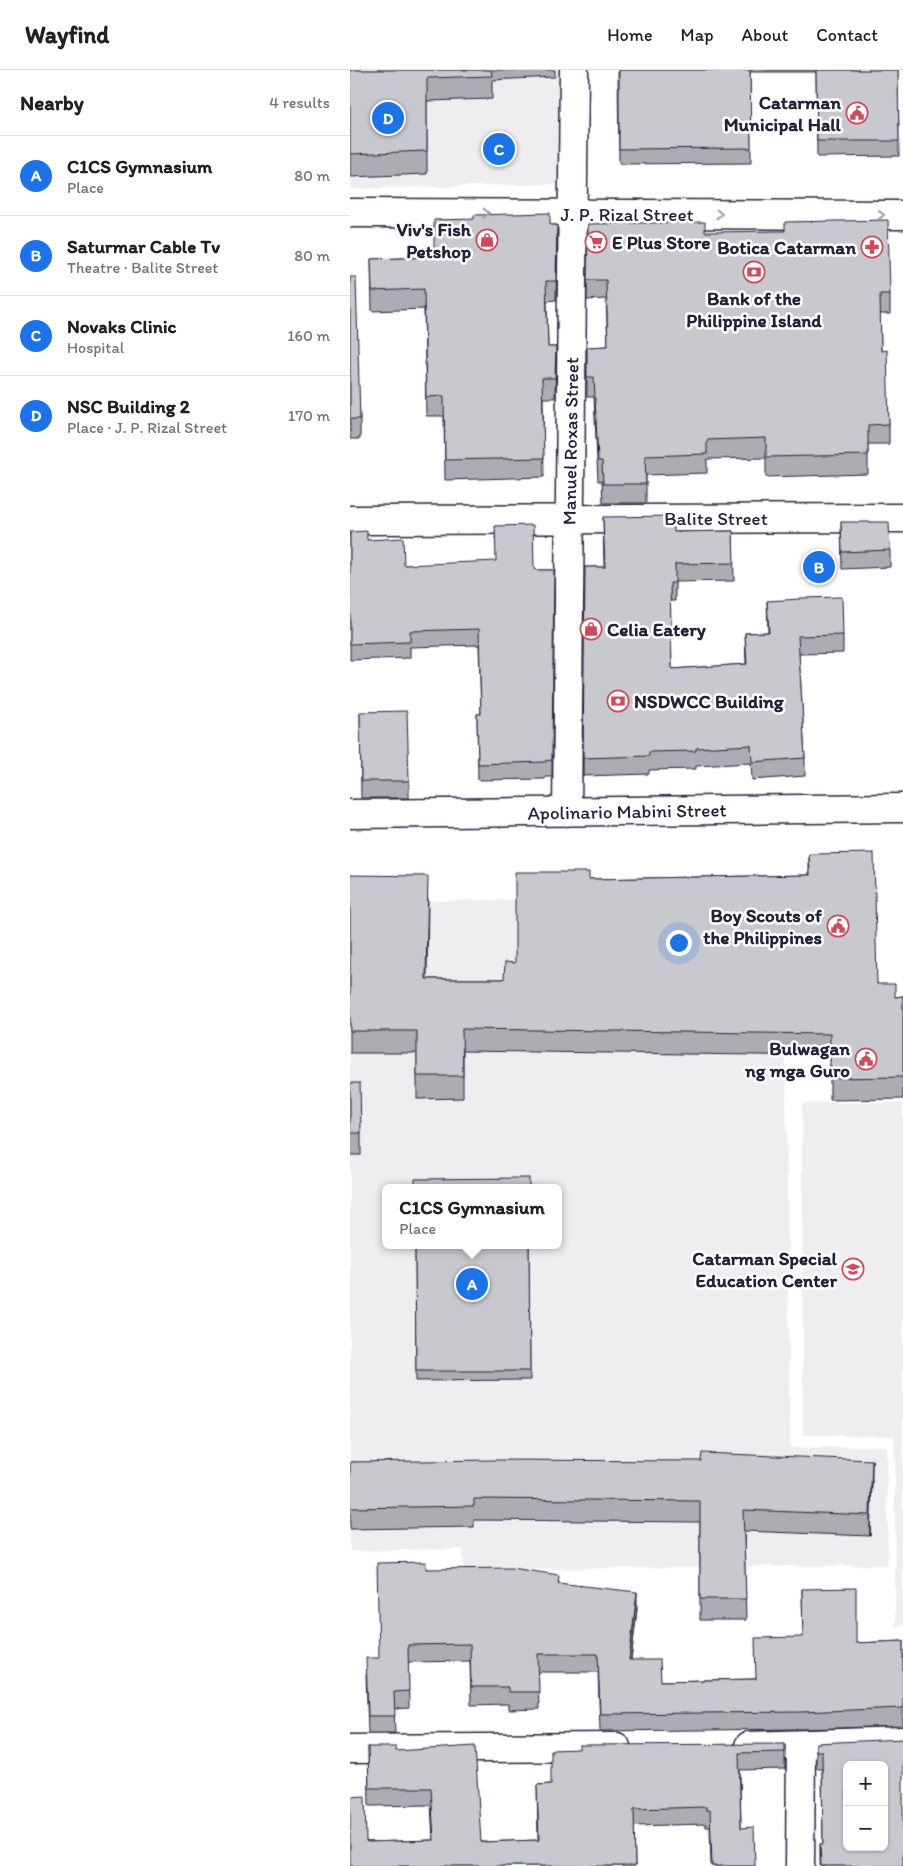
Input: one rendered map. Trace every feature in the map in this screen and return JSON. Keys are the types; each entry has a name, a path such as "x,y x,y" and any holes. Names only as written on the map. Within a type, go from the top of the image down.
{"street":[{"name":"Manuel Roxas Street","path":"566,812 574,70"},
{"name":"J. P. Rizal Street","path":"350,213 903,215"},
{"name":"Balite Street","path":"350,520 903,518"},
{"name":"Apolinario Mabini Street","path":"350,814 903,808"},
{"path":"723,1746 903,1741"},
{"path":"800,1866 802,1745"},
{"path":"350,1749 644,1746"}],"shaded area":[{"path":"350,70 560,70 562,184 350,189"},
{"path":"784,896 790,1448 887,1446 888,1565 464,1570 463,1549 350,1551 350,902"},
{"name":"Catarman Special Education Center","path":"802,1103 903,1103 903,1626 895,1626 895,1436 803,1435"}],"building":[{"path":"350,70 491,70 492,76 427,78 427,151 350,154"},
{"path":"619,70 750,70 751,148 619,149"},
{"name":"Catarman Municipal Hall","path":"816,70 898,70 899,141 817,141"},
{"path":"550,213 550,225 557,225 556,281 546,281 548,347 556,347 555,378 542,378 544,458 445,460 444,396 426,397 424,289 372,291 371,259 434,257 434,220 474,219 474,215"},
{"path":"888,220 890,294 880,294 881,351 887,350 889,424 868,425 868,455 766,457 766,438 707,440 707,454 645,456 646,484 603,484 602,461 598,461 594,377 587,377 587,347 608,346 606,280 587,280 588,224 705,222 705,232 785,231 785,222"},
{"path":"350,277 356,277 360,419 350,419"},
{"path":"674,516 674,532 733,531 734,563 675,564 675,583 670,583 672,669 747,664 745,633 769,632 767,601 842,597 843,635 798,636 805,758 752,762 751,745 696,748 696,751 649,752 649,756 583,758 585,567 605,567 603,517"},
{"path":"841,522 889,522 890,550 842,552"},
{"path":"533,525 534,567 536,570 554,570 552,760 545,762 478,764 477,714 481,714 479,629 410,631 410,642 350,644 350,532 367,531 367,540 403,538 404,565 496,561 495,526"},
{"path":"407,711 409,781 361,781 360,712"},
{"path":"874,853 877,984 895,984 895,997 903,996 903,1077 830,1078 830,1034 462,1029 463,1076 417,1076 417,1031 350,1031 350,875 428,876 426,979 504,979 505,962 515,963 515,872 589,872 589,879 810,875 809,854"},
{"path":"350,1083 360,1083 361,1133 350,1133"},
{"path":"529,1178 529,1184 415,1184 415,1179"},
{"path":"415,1249 529,1249 530,1371 416,1371"},
{"path":"702,1453 872,1460 870,1515 743,1510 746,1599 700,1599 700,1501 474,1499 474,1506 350,1508 350,1462 494,1460 701,1461"},
{"path":"426,1562 426,1569 511,1568 559,1575 558,1583 637,1592 629,1660 660,1660 661,1681 756,1679 755,1638 803,1637 802,1589 856,1588 856,1643 903,1641 903,1708 801,1712 600,1714 598,1654 538,1654 539,1692 508,1692 508,1687 471,1687 470,1644 408,1645 409,1691 394,1692 395,1716 368,1716 366,1658 379,1658 377,1563"},
{"path":"903,1739 903,1866 821,1866 820,1844 823,1844 822,1751 816,1751 816,1743"},
{"path":"785,1744 785,1752 739,1753 741,1828 754,1827 755,1866 712,1866 710,1810 706,1810 706,1807 634,1809 635,1866 350,1866 350,1797 365,1796 366,1841 434,1840 431,1788 369,1788 368,1747 396,1747 396,1751 475,1746 481,1842 539,1840 537,1785 551,1784 551,1750 579,1749 579,1745"}],"place":[{"name":"Catarman Municipal Hall","path":"857,113"},
{"name":"NSC Building 2","path":"388,118"},
{"name":"Novaks Clinic","path":"499,149"},
{"name":"Viv's Fish Petshop","path":"487,240"},
{"name":"E Plus Store","path":"596,242"},
{"name":"Botica Catarman","path":"872,247"},
{"name":"Bank of the Philippine Island","path":"754,272"},
{"name":"Saturmar Cable Tv","path":"819,567"},
{"name":"Celia Eatery","path":"591,629"},
{"name":"NSDWCC Building","path":"618,701"},
{"name":"Boy Scouts of the Philippines","path":"838,926"},
{"name":"Bulwagan ng mga Guro","path":"866,1059"},
{"name":"Catarman Special Education Center","path":"853,1269"},
{"name":"C1CS Gymnasium","path":"472,1284"}]}
